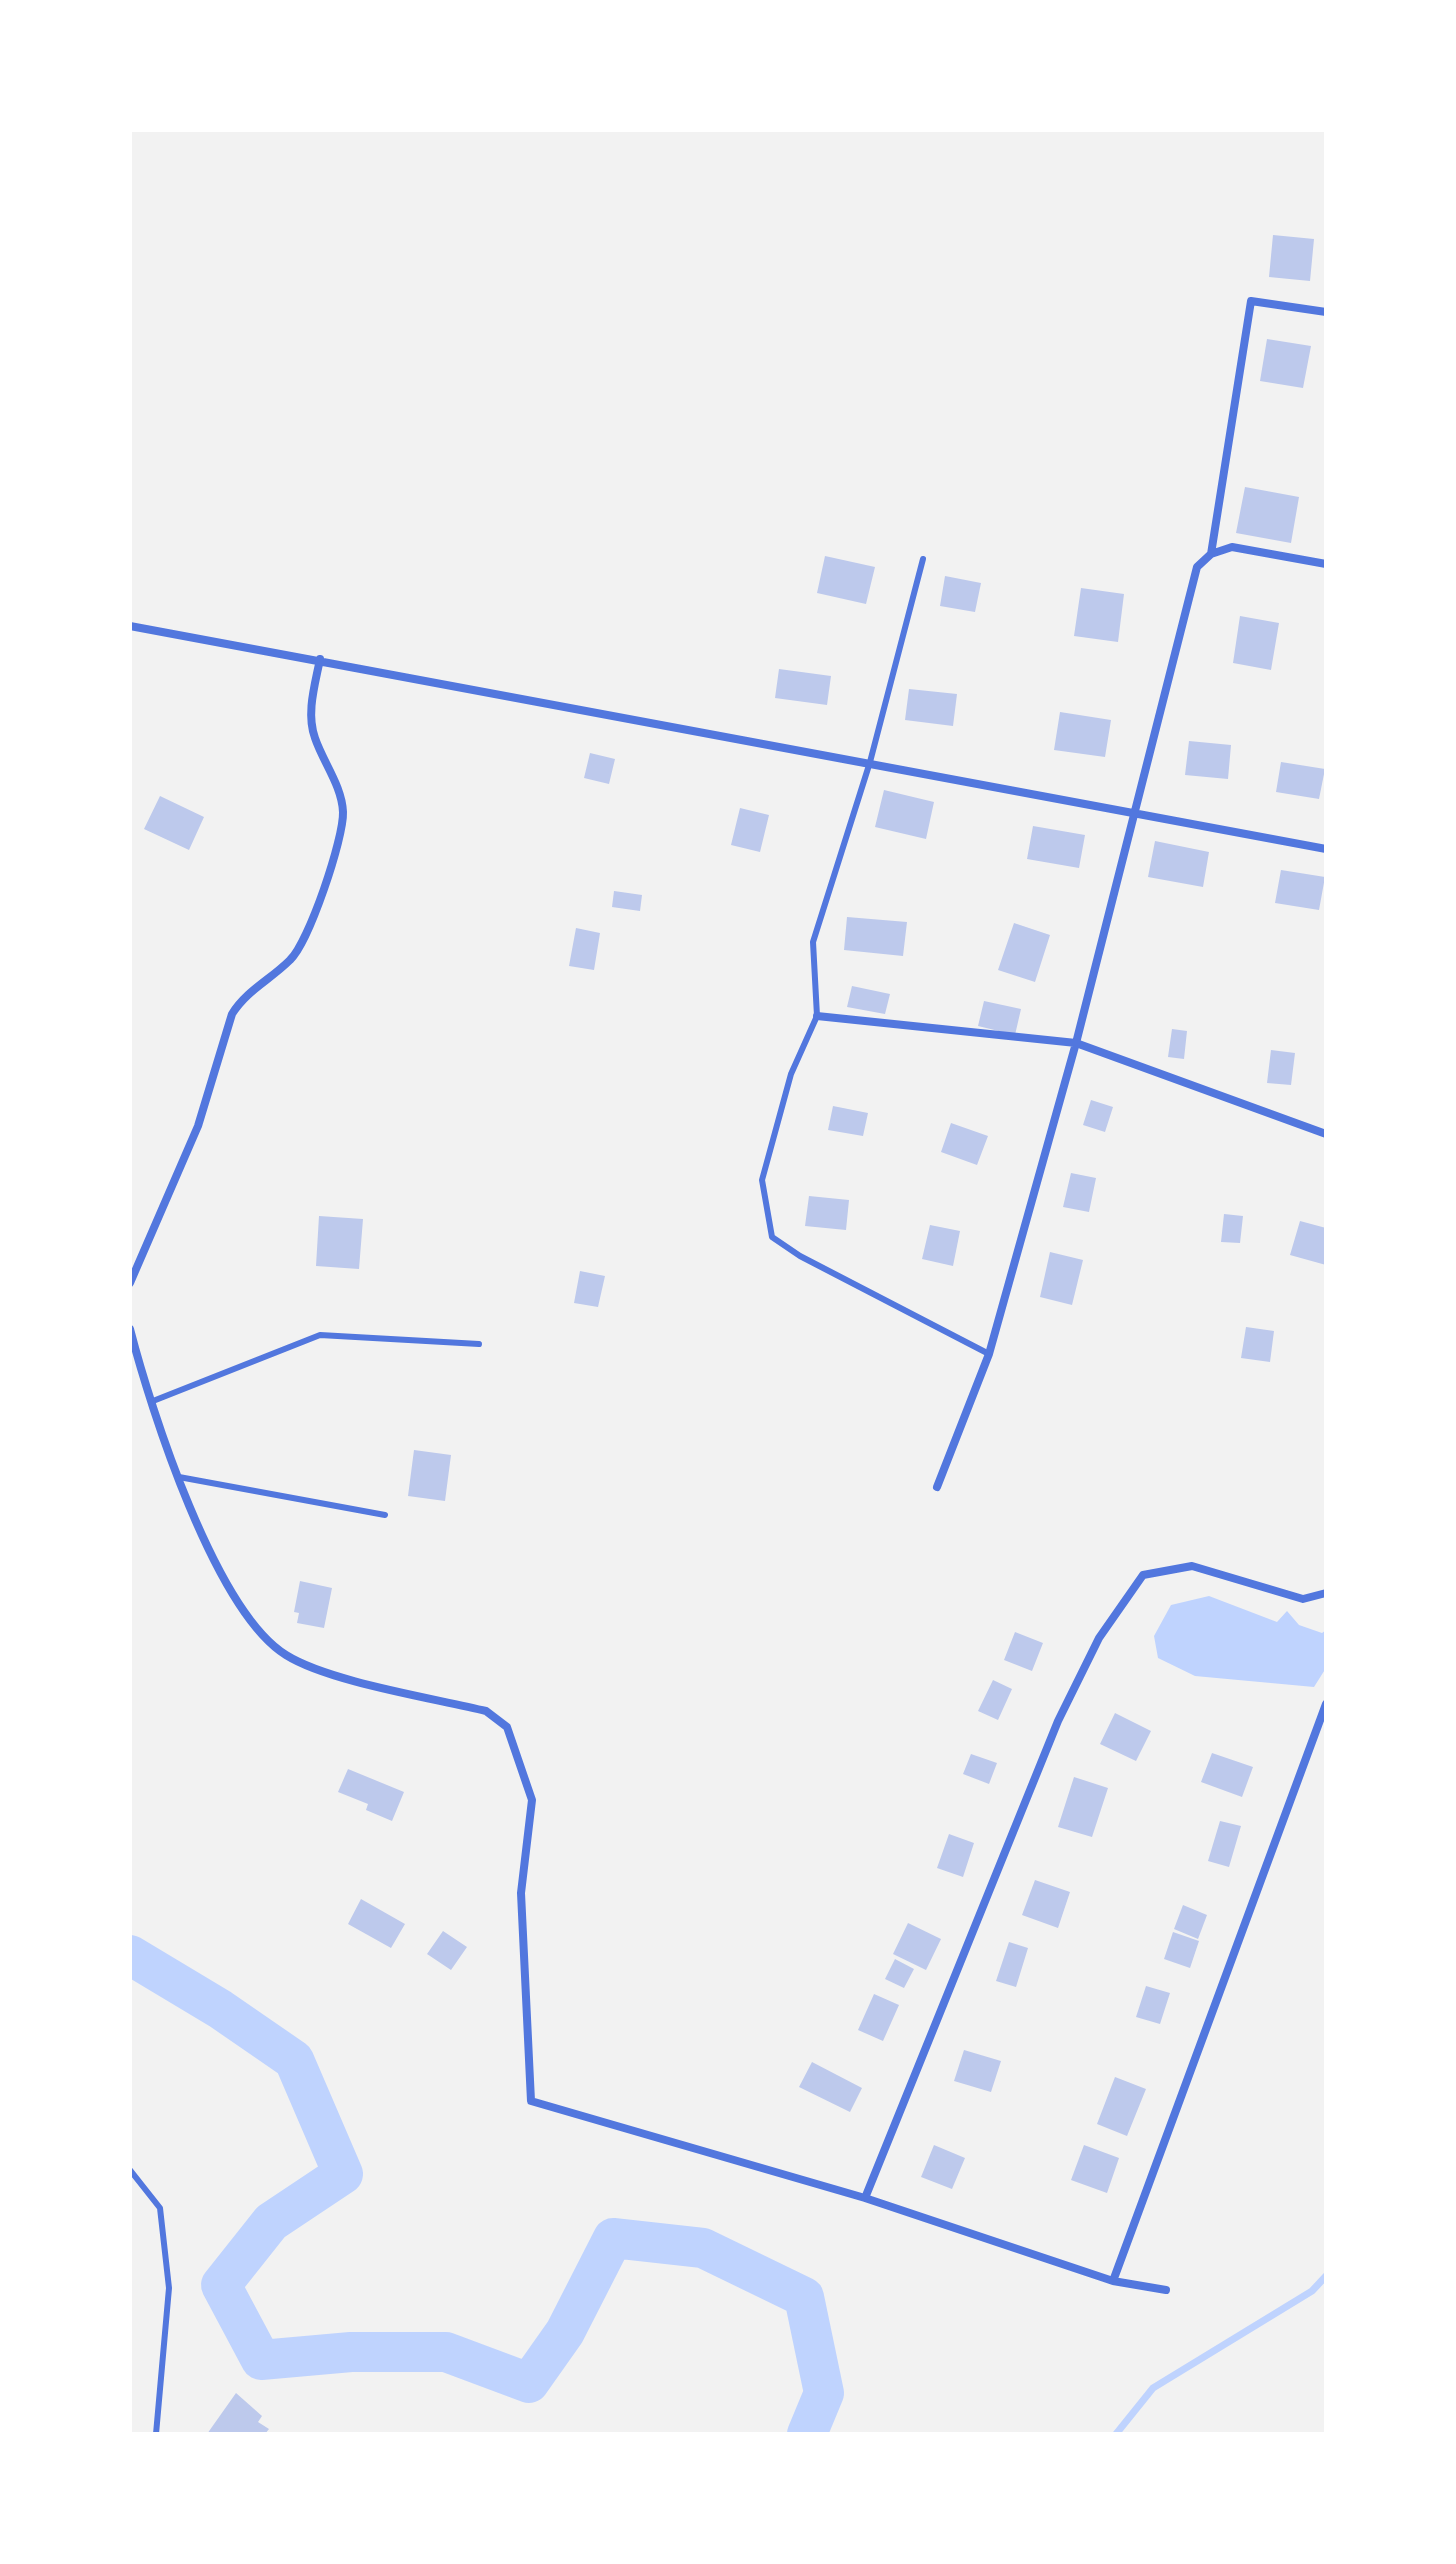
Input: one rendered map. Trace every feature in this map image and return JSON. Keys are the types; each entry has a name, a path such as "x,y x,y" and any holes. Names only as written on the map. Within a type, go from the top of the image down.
{"street":[{"path":"1211,554 1251,301 1326,312"},
{"path":"937,1487 989,1354 1076,1043 1132,812 1197,567 1211,554 1232,547 1326,564"},
{"path":"130,626 1326,849"},
{"path":"130,1283 198,1126 232,1014 241,1000 291,959 314,921 343,813 340,795 314,735 311,707 320,659"},
{"path":"817,1016 1076,1043 1326,1134"},
{"path":"130,1329 201,1533 224,1577 257,1628 285,1655 322,1671 486,1711 507,1727 532,1800 521,1893 531,2101 865,2198 1113,2281 1166,2290"},
{"path":"865,2198 1058,1721 1099,1638 1143,1575 1192,1566 1303,1599 1326,1593"},
{"path":"1113,2281 1326,1704"}],"lane":[{"path":"923,559 870,762 813,942 817,1016 791,1074 762,1180 772,1237 800,1256 989,1354"},
{"path":"153,1401 320,1335 479,1344"},
{"path":"179,1477 385,1515"},
{"path":"130,2170 160,2208 169,2288 156,2434"}],"water":[{"path":"1209,1596 1277,1622 1287,1611 1299,1625 1322,1633 1326,1630 1326,1668 1314,1687 1195,1676 1158,1658 1154,1636 1171,1605"}],"building":[{"path":"1273,235 1314,239 1310,281 1269,277"},
{"path":"1267,339 1311,346 1303,388 1260,381"},
{"path":"1245,487 1299,497 1291,543 1236,533"},
{"path":"825,556 875,567 866,604 817,593"},
{"path":"945,576 981,583 975,612 940,606"},
{"path":"1081,588 1124,594 1118,642 1074,636"},
{"path":"1240,616 1279,623 1271,670 1233,663"},
{"path":"779,669 831,676 827,705 775,698"},
{"path":"909,689 957,694 953,726 905,720"},
{"path":"1060,712 1111,720 1105,757 1054,750"},
{"path":"1189,741 1231,745 1228,779 1185,775"},
{"path":"590,753 615,759 609,784 584,778"},
{"path":"1281,762 1325,769 1319,799 1276,792"},
{"path":"884,790 934,802 926,839 875,827"},
{"path":"160,796 204,817 189,850 144,829"},
{"path":"740,808 769,815 760,852 731,845"},
{"path":"1033,826 1085,835 1079,868 1027,859"},
{"path":"1155,841 1209,852 1203,887 1148,877"},
{"path":"1281,870 1325,877 1319,910 1275,903"},
{"path":"614,891 642,895 640,911 612,907"},
{"path":"847,917 907,922 903,956 844,950"},
{"path":"1014,923 1050,935 1035,982 998,970"},
{"path":"576,928 600,933 594,970 569,966"},
{"path":"852,986 890,994 885,1014 847,1007"},
{"path":"984,1001 1021,1009 1015,1035 978,1026"},
{"path":"1172,1029 1187,1031 1184,1059 1168,1057"},
{"path":"1271,1050 1295,1053 1291,1085 1267,1083"},
{"path":"1091,1100 1113,1107 1105,1132 1083,1125"},
{"path":"833,1106 868,1113 863,1136 828,1130"},
{"path":"951,1123 988,1136 977,1165 941,1152"},
{"path":"1071,1173 1096,1178 1089,1212 1063,1207"},
{"path":"809,1196 849,1200 846,1230 805,1226"},
{"path":"1224,1214 1243,1216 1240,1243 1221,1242"},
{"path":"319,1216 363,1219 359,1269 316,1266"},
{"path":"1300,1221 1326,1228 1326,1265 1290,1255"},
{"path":"930,1225 960,1231 953,1266 922,1259"},
{"path":"1050,1252 1083,1260 1072,1305 1040,1297"},
{"path":"580,1271 605,1276 598,1307 574,1303"},
{"path":"1246,1327 1274,1331 1270,1362 1241,1358"},
{"path":"414,1450 451,1455 445,1501 408,1496"},
{"path":"300,1581 332,1588 324,1628 297,1623 299,1613 294,1612"},
{"path":"1015,1632 1043,1643 1032,1671 1004,1660"},
{"path":"993,1680 1012,1689 998,1720 978,1711"},
{"path":"1115,1713 1151,1731 1136,1761 1100,1744"},
{"path":"1212,1753 1253,1767 1242,1797 1201,1782"},
{"path":"971,1754 997,1763 989,1784 963,1774"},
{"path":"348,1769 404,1792 392,1821 366,1810 368,1804 338,1792"},
{"path":"1074,1777 1108,1788 1092,1837 1058,1827"},
{"path":"1220,1821 1241,1826 1229,1867 1208,1861"},
{"path":"949,1834 974,1843 963,1877 937,1868"},
{"path":"1035,1880 1070,1892 1058,1928 1022,1915"},
{"path":"361,1899 405,1924 391,1948 348,1924"},
{"path":"1183,1905 1207,1915 1198,1939 1174,1929"},
{"path":"908,1923 941,1939 926,1970 893,1954"},
{"path":"443,1931 467,1947 451,1970 427,1954"},
{"path":"1173,1932 1199,1941 1190,1968 1164,1959"},
{"path":"1009,1942 1028,1948 1016,1987 996,1981"},
{"path":"895,1959 914,1969 904,1988 885,1979"},
{"path":"1146,1986 1170,1993 1160,2024 1136,2017"},
{"path":"874,1994 899,2005 883,2041 858,2030"},
{"path":"964,2050 1001,2061 991,2092 954,2081"},
{"path":"812,2062 862,2088 850,2112 799,2087"},
{"path":"1115,2077 1146,2089 1127,2136 1097,2124"},
{"path":"934,2145 965,2158 952,2189 921,2177"},
{"path":"1084,2145 1119,2158 1107,2193 1071,2180"},
{"path":"236,2393 262,2416 258,2422 269,2429 265,2434 207,2434"}],"waterway":[{"path":"130,1955 220,2009 294,2060 343,2174 271,2222 221,2285 261,2360 351,2352 446,2352 529,2383 565,2332 613,2238 703,2248 804,2297 824,2393 807,2434"},
{"path":"1116,2434 1153,2388 1312,2291 1326,2276"}]}
